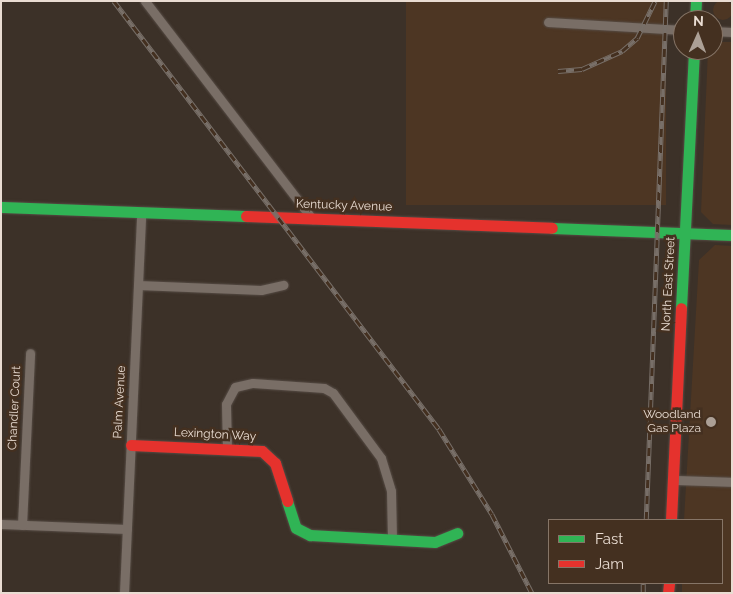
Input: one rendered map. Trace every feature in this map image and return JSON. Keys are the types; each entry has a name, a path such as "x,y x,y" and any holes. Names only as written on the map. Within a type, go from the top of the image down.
{"street":[{"path":"145,1 312,219"},
{"path":"548,22 673,29"},
{"name":"North East Street","path":"671,519 694,60"},
{"name":"Kentucky Avenue","path":"1,207 732,236"},
{"name":"Palm Avenue","path":"124,593 141,212"},
{"path":"138,285 261,290 283,285"},
{"name":"Chandler Court","path":"22,525 30,353"},
{"path":"226,449 226,404 235,387 253,383 324,388 333,393 381,458 391,491 392,540 435,542 457,533"},
{"name":"Lexington Way","path":"131,446 262,451 270,456 300,532 392,540"},
{"path":"673,480 732,482"},
{"path":"1,524 127,529"}],"shaded area":[{"path":"723,0 732,6 732,14 723,20 723,10 713,10 716,3"},
{"path":"406,1 666,1 666,205 406,205"},
{"path":"723,42 732,42 732,225 713,224 701,212 708,60 723,60"},
{"path":"715,245 732,246 732,593 682,593 682,584 723,584 723,519 684,519 699,260"}],"railway":[{"path":"114,1 439,429 492,514 532,593"},
{"path":"558,71 582,69 622,51 637,38 655,1"},
{"path":"646,519 666,1"},
{"path":"643,584 643,593"}],"traffic: fast":[{"path":"696,1 696,10"},
{"path":"681,308 693,60"},
{"path":"1,207 246,216"},
{"path":"552,228 732,235"},
{"path":"287,501 296,528 310,535 435,542 457,533"}],"traffic: jam":[{"path":"246,216 552,228"},
{"path":"671,519 681,308"},
{"path":"131,445 262,451 275,463 287,501"},
{"path":"668,593 669,584"}],"place":[{"name":"Woodland Gas Plaza","path":"711,422"}]}
